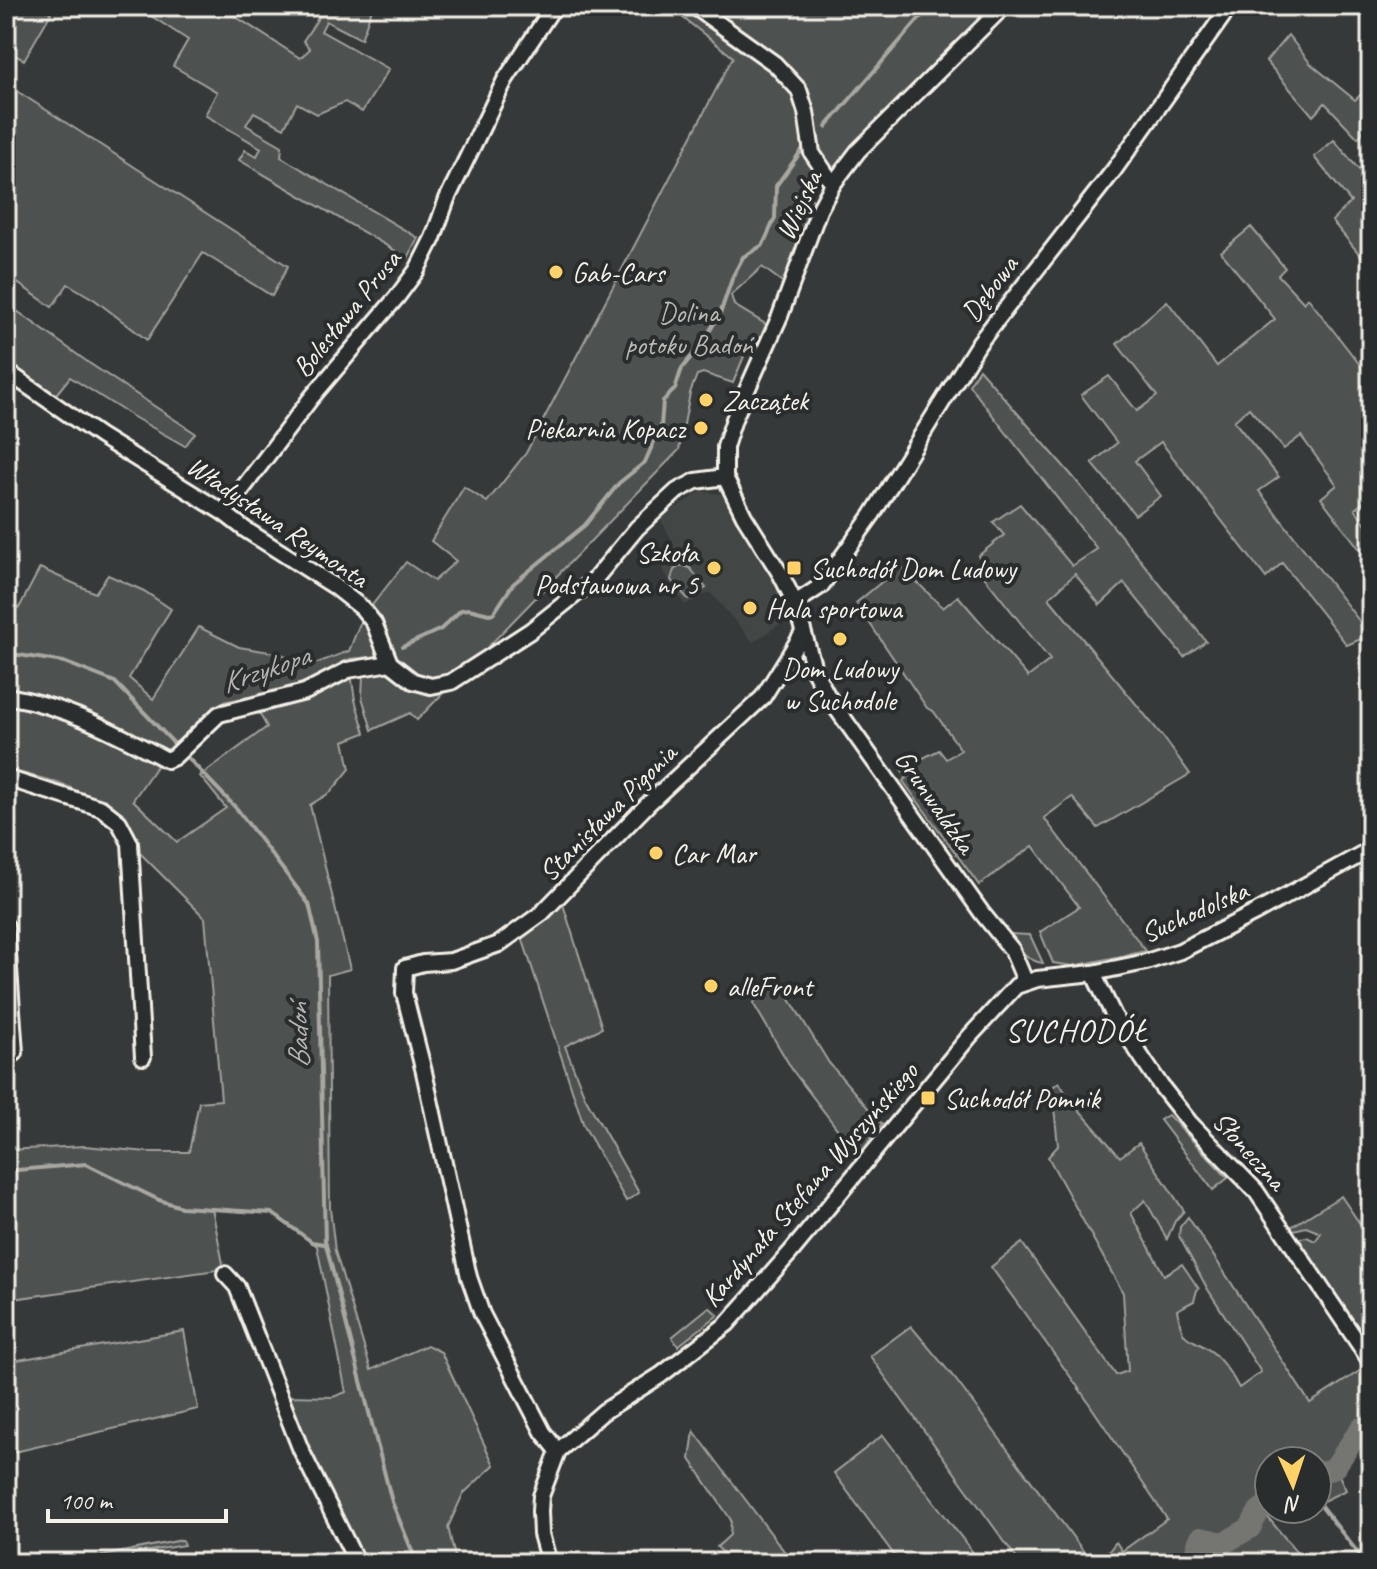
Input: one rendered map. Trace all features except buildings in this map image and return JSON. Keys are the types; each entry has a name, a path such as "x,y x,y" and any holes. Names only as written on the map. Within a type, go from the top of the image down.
{"street":[{"name":"Bolesława Prusa","path":"224,513 311,398 417,270 447,199 505,80 554,6"},
{"path":"694,6 775,64 799,90 806,112 812,153 833,184"},
{"name":"Wiejska","path":"725,477 725,447 734,419 780,316 819,210 833,184 868,141 1004,6"},
{"name":"Dębowa","path":"795,603 821,586 872,515 988,331 1114,170 1230,6"},
{"name":"Władysława Reymonta","path":"6,371 100,436 334,586 362,608 374,623 390,663"},
{"path":"6,696 49,706 103,727 167,760 189,744 219,714 305,692 348,670 390,663 413,681 431,686 451,682 530,631 595,579 637,528 677,491 696,481 725,477"},
{"name":"Grunwaldzka","path":"725,477 795,603 815,672 827,695 982,913 1012,950 1025,981"},
{"name":"Stanisława Pigonia","path":"558,1451 543,1432 482,1314 469,1277 404,993 405,968 451,961 499,944 542,913 647,805 763,697 803,633"},
{"path":"6,778 101,808 119,822 130,843 143,1057"},
{"name":"Suchodolska","path":"1025,981 1093,973 1180,951 1371,849"},
{"path":"6,926 15,1053"},
{"name":"Słoneczna","path":"1093,973 1114,1016 1152,1074 1190,1123 1256,1191 1371,1362"},
{"name":"Kardynała Stefana Wyszyńskiego","path":"549,1563 541,1534 541,1496 558,1451 603,1412 661,1375 727,1324 969,1037 1016,986 1025,981"},
{"path":"225,1274 237,1287 301,1450 357,1563"}],"shaded area":[{"name":"Szkoła Podstawowa nr 5","path":"702,491 721,494 773,579 791,617 753,642 710,592 685,605 655,557 673,542 660,518"}],"green space":[{"path":"6,6 41,6 51,13 24,60 11,53 6,68"},
{"path":"136,6 219,6 300,58 310,49 303,41 320,15 304,6 373,6 361,39 326,21 321,31 389,69 362,112 345,102 317,114 297,103 284,128 254,112 246,125 282,146 281,157 418,238 408,258 239,160 245,150 257,156 261,148 205,115 217,92 173,66 188,40"},
{"name":"Dolina potoku Badoń","path":"668,6 995,6 890,108 832,175 819,159 802,192 816,202 785,284 762,267 731,295 734,305 767,325 758,351 747,349 733,383 703,373 697,375 690,393 679,450 417,720 410,713 372,730 362,697 363,675 371,674 359,661 306,685 214,711 169,754 6,691 6,603 19,608 40,568 95,593 108,575 144,591 171,609 129,678 153,699 199,627 239,647 282,654 304,668 349,651 362,618 406,562 434,581 456,561 431,541 464,487 487,502 526,453 733,57"},
{"path":"1288,35 1311,64 1355,100 1371,85 1371,121 1358,138 1325,103 1313,116 1266,61"},
{"path":"6,84 288,266 272,296 203,253 147,340 95,300 68,284 52,307 6,275"},
{"path":"1334,140 1371,184 1371,268 1332,221 1351,202 1314,157"},
{"path":"1251,227 1285,268 1278,275 1304,303 1308,298 1371,379 1371,496 1355,509 1371,531 1371,564 1321,498 1337,485 1301,436 1284,449 1249,408 1234,421 1279,477 1259,491 1370,635 1347,645 1282,563 1266,578 1161,442 1135,461 1161,496 1135,515 1092,463 1117,443 1081,395 1109,376 1137,411 1157,396 1117,344 1167,301 1217,366 1275,319 1221,252"},
{"path":"6,303 195,433 185,446 70,377 53,398 6,362"},
{"path":"979,369 1074,478 1206,641 1184,657 1124,583 1100,605 1075,574 1049,598 1190,774 1098,828 1072,797 1044,818 1146,951 1073,966 1053,963 1040,932 1079,907 1033,846 979,885 903,781 907,777 901,769 939,750 946,759 961,750 934,712 927,708 856,603 901,566 943,608 958,596 1028,677 1050,660 985,578 988,572 978,556 1004,535 993,522 1020,504 1072,566 1097,549 969,385"},
{"path":"682,565 690,568 706,588 688,599 671,580 674,570"},
{"path":"351,674 365,733 344,741 350,769 331,792 310,805 350,969 328,975 330,1208 335,1251 371,1370 427,1345 441,1352 494,1465 463,1494 448,1527 455,1557 442,1563 361,1563 307,1450 287,1396 333,1397 346,1392 317,1246 272,1213 212,1208 224,1269 6,1300 6,1150 85,1146 147,1152 189,1152 199,1102 221,1100 205,918 134,847 107,805 60,783 6,769 6,699 55,712 159,762 133,800 177,842 226,808 200,776 267,727 257,709"},
{"path":"562,901 602,1028 565,1046 585,1097 639,1193 626,1201 584,1126 521,934"},
{"path":"1008,934 1030,935 1043,963 1027,956"},
{"path":"780,983 829,1063 882,1124 858,1156 793,1071 753,1003"},
{"path":"1059,1082 1068,1097 1120,1157 1139,1143 1184,1211 1175,1221 1167,1239 1145,1200 1131,1213 1164,1275 1182,1264 1199,1289 1194,1301 1177,1310 1185,1335 1216,1356 1239,1388 1261,1372 1207,1288 1179,1236 1180,1227 1188,1217 1310,1403 1361,1370 1371,1357 1371,1428 1363,1431 1335,1467 1346,1490 1333,1496 1333,1445 1253,1445 1253,1525 1274,1525 1306,1563 1020,1563 870,1356 911,1326 956,1380 1087,1556 1109,1551 1116,1542 1122,1551 1167,1519 1080,1390 991,1267 1022,1243 1116,1375 1128,1371 1123,1293 1048,1157 1058,1146 1049,1090"},
{"path":"1168,1115 1228,1178 1213,1190 1160,1120"},
{"path":"1341,1196 1371,1240 1371,1349 1300,1245 1299,1238 1307,1237 1315,1241 1321,1233 1306,1227 1294,1230 1291,1227"},
{"path":"709,1307 718,1315 678,1346 672,1337"},
{"path":"184,1331 198,1409 6,1454 6,1362"},
{"path":"694,1431 793,1563 734,1563 717,1547 730,1535 731,1520 690,1459"},
{"path":"883,1435 981,1563 900,1563 834,1473"},
{"path":"182,1540 184,1545 132,1554 133,1563 67,1563"}],"waterway":[{"name":"Krzykopa","path":"826,127 930,6"},
{"name":"Krzykopa","path":"402,647 441,629 461,610 494,613 513,584 585,525 619,483 645,462 661,426 663,401 675,389 682,368 720,314 743,257 763,245 775,218 776,186 802,150"},
{"name":"Badoń","path":"6,653 64,662 115,682 237,809 309,904 318,942 325,1241 392,1502 417,1563"},
{"name":"Krzykopa","path":"217,708 223,703 279,692 308,682 350,660 381,657"},
{"path":"6,1171 86,1164 159,1200 181,1207 272,1213 312,1242 324,1244"},
{"path":"1333,1468 1361,1428 1371,1424"},
{"path":"1333,1521 1366,1563"},
{"path":"1192,1563 1200,1538 1224,1543 1250,1528 1253,1522"}],"place":[{"name":"Gab-Cars","path":"556,272"},
{"name":"Zaczątek","path":"706,400"},
{"name":"Piekarnia Kopacz","path":"701,428"},
{"name":"Szkoła Podstawowa nr 5","path":"714,568"},
{"name":"Suchodół Dom Ludowy","path":"794,568"},
{"name":"Hala sportowa","path":"750,608"},
{"name":"Dom Ludowy w Suchodole","path":"840,639"},
{"name":"Car Mar","path":"656,853"},
{"name":"alleFront","path":"711,986"},
{"name":"Suchodół Pomnik","path":"928,1098"}],"district":[{"name":"SUCHODÓŁ","path":"1077,1030"}]}
